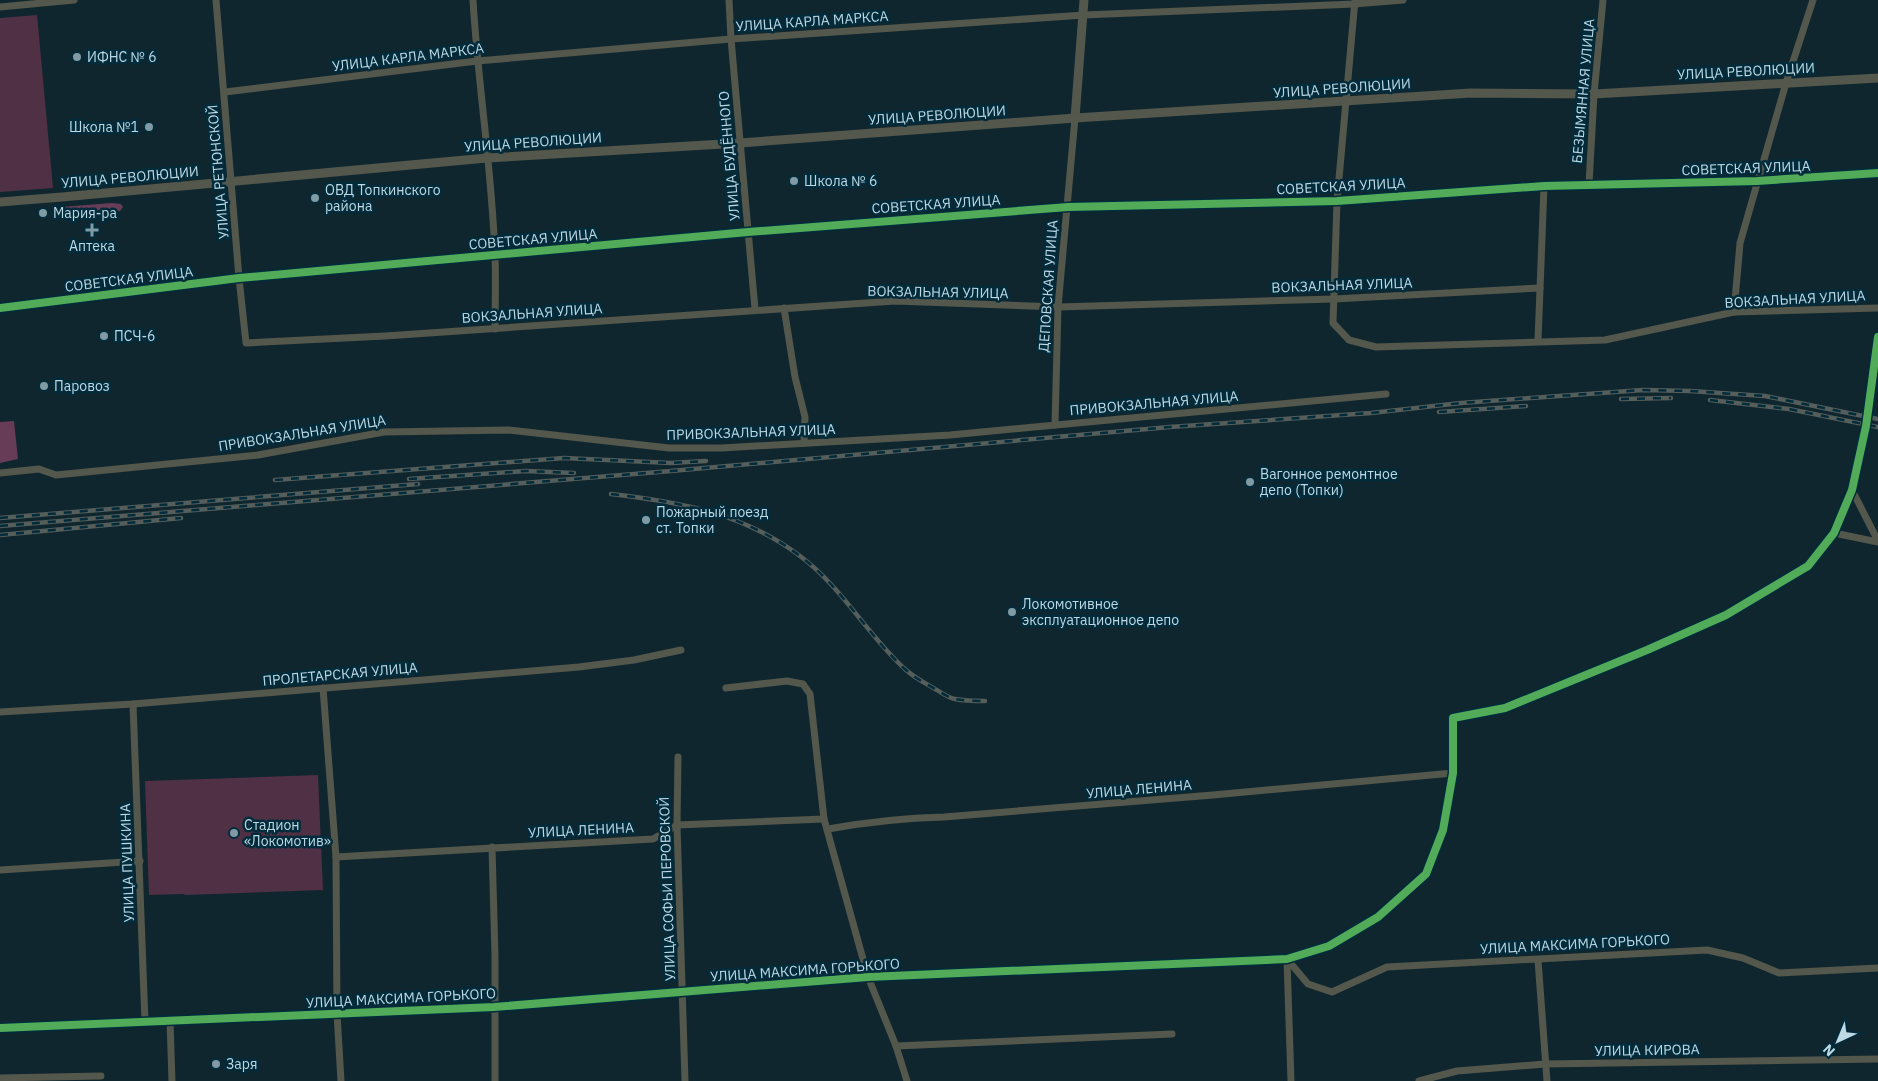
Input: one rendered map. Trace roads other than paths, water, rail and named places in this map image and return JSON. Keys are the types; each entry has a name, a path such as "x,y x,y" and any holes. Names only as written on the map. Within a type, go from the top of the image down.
{"street":[{"path":"0,7 74,0"},
{"name":"УЛИЦА РЕТЮНСКОЙ","path":"216,0 246,343"},
{"path":"473,0 495,255 495,329"},
{"name":"УЛИЦА БУДЁННОГО","path":"729,0 755,310"},
{"name":"ДЕПОВСКАЯ УЛИЦА","path":"1055,425 1058,307 1084,0"},
{"name":"УЛИЦА КАРЛА МАРКСА","path":"225,92 477,61 731,39 1084,15 1403,0"},
{"name":"БЕЗЫМЯННАЯ УЛИЦА","path":"1589,184 1594,94 1604,0"},
{"path":"1734,312 1740,243 1786,83 1813,0"},
{"path":"1334,299 1337,201 1355,2"},
{"name":"УЛИЦА РЕВОЛЮЦИИ","path":"0,202 62,198 487,158 740,143 1075,118 1471,93 1594,94 1878,78"},
{"name":"СОВЕТСКАЯ УЛИЦА","path":"0,308 239,278 748,232 1068,206 1337,201 1544,186 1757,181 1878,174"},
{"path":"1538,341 1544,186"},
{"name":"ВОКЗАЛЬНАЯ УЛИЦА","path":"246,343 495,329 895,301 1058,307 1334,299 1540,288"},
{"name":"ВОКЗАЛЬНАЯ УЛИЦА","path":"1334,299 1333,323 1349,340 1376,347 1605,340 1734,312 1878,308"},
{"path":"784,308 795,377 805,416 804,443"},
{"path":"1878,337 1866,426 1852,490 1834,533 1878,541"},
{"name":"ПРИВОКЗАЛЬНАЯ УЛИЦА","path":"0,473 39,469 56,475 258,455 384,432 509,430 670,448 804,443 950,435 1386,394"},
{"path":"1852,490 1878,541"},
{"name":"УЛИЦА МАКСИМА ГОРЬКОГО","path":"0,1028 494,1007 868,977 1287,959 1329,946 1378,917 1426,874 1444,830 1453,773 1453,718 1505,708 1647,650 1726,615 1808,566 1834,533"},
{"name":"ПРОЛЕТАРСКАЯ УЛИЦА","path":"0,712 133,704 579,668 634,660 681,650"},
{"path":"726,688 787,681 803,684 810,694 824,819 868,977 896,1046 906,1081"},
{"path":"323,688 336,857 337,1013 341,1081"},
{"name":"УЛИЦА ПУШКИНА","path":"133,704 145,1022"},
{"name":"УЛИЦА СОФЬИ ПЕРОВСКОЙ","path":"678,757 677,825 685,1081"},
{"name":"УЛИЦА ЛЕНИНА","path":"828,829 905,818 944,817 1213,795 1453,773"},
{"name":"УЛИЦА ЛЕНИНА","path":"336,857 654,839 677,825 824,819"},
{"path":"492,847 495,956 495,1081"},
{"path":"0,870 140,860"},
{"name":"УЛИЦА МАКСИМА ГОРЬКОГО","path":"1287,959 1308,984 1332,992 1387,967 1707,950 1743,958 1779,973 1878,968"},
{"path":"1287,959 1291,1081"},
{"path":"1538,960 1547,1081"},
{"path":"170,1021 172,1081"},
{"path":"896,1046 1172,1034"},
{"name":"УЛИЦА КИРОВА","path":"1419,1081 1457,1071 1545,1064 1878,1059"},
{"path":"0,1078 101,1076"}],"railway":[{"path":"0,526 671,471 1170,427 1371,413 1461,403 1643,390 1765,396 1878,419"},
{"path":"1621,399 1671,398"},
{"path":"1710,400 1789,409 1878,427"},
{"path":"1439,412 1526,406"},
{"path":"275,480 564,458 671,463 706,461"},
{"path":"409,479 526,471 574,473"},
{"path":"0,518 418,484"},
{"path":"611,494 662,501 710,512 756,529 778,541 815,568 829,582 892,657 909,673 955,699 985,701"},
{"path":"0,535 181,518"}],"place":[{"name":"ИФНС № 6","path":"77,57"},
{"name":"Школа №1","path":"149,127"},
{"name":"Школа № 6","path":"794,181"},
{"name":"ОВД Топкинского района","path":"315,198"},
{"name":"Мария-ра","path":"43,213"},
{"name":"Аптека","path":"92,230"},
{"name":"ПСЧ-6","path":"104,336"},
{"name":"Паровоз","path":"44,386"},
{"name":"Вагонное ремонтное депо (Топки)","path":"1250,482"},
{"name":"Пожарный поезд ст. Топки","path":"646,520"},
{"name":"Локомотивное эксплуатационное депо","path":"1012,612"},
{"name":"Стадион «Локомотив»","path":"234,833"},
{"name":"Заря","path":"216,1064"}]}
